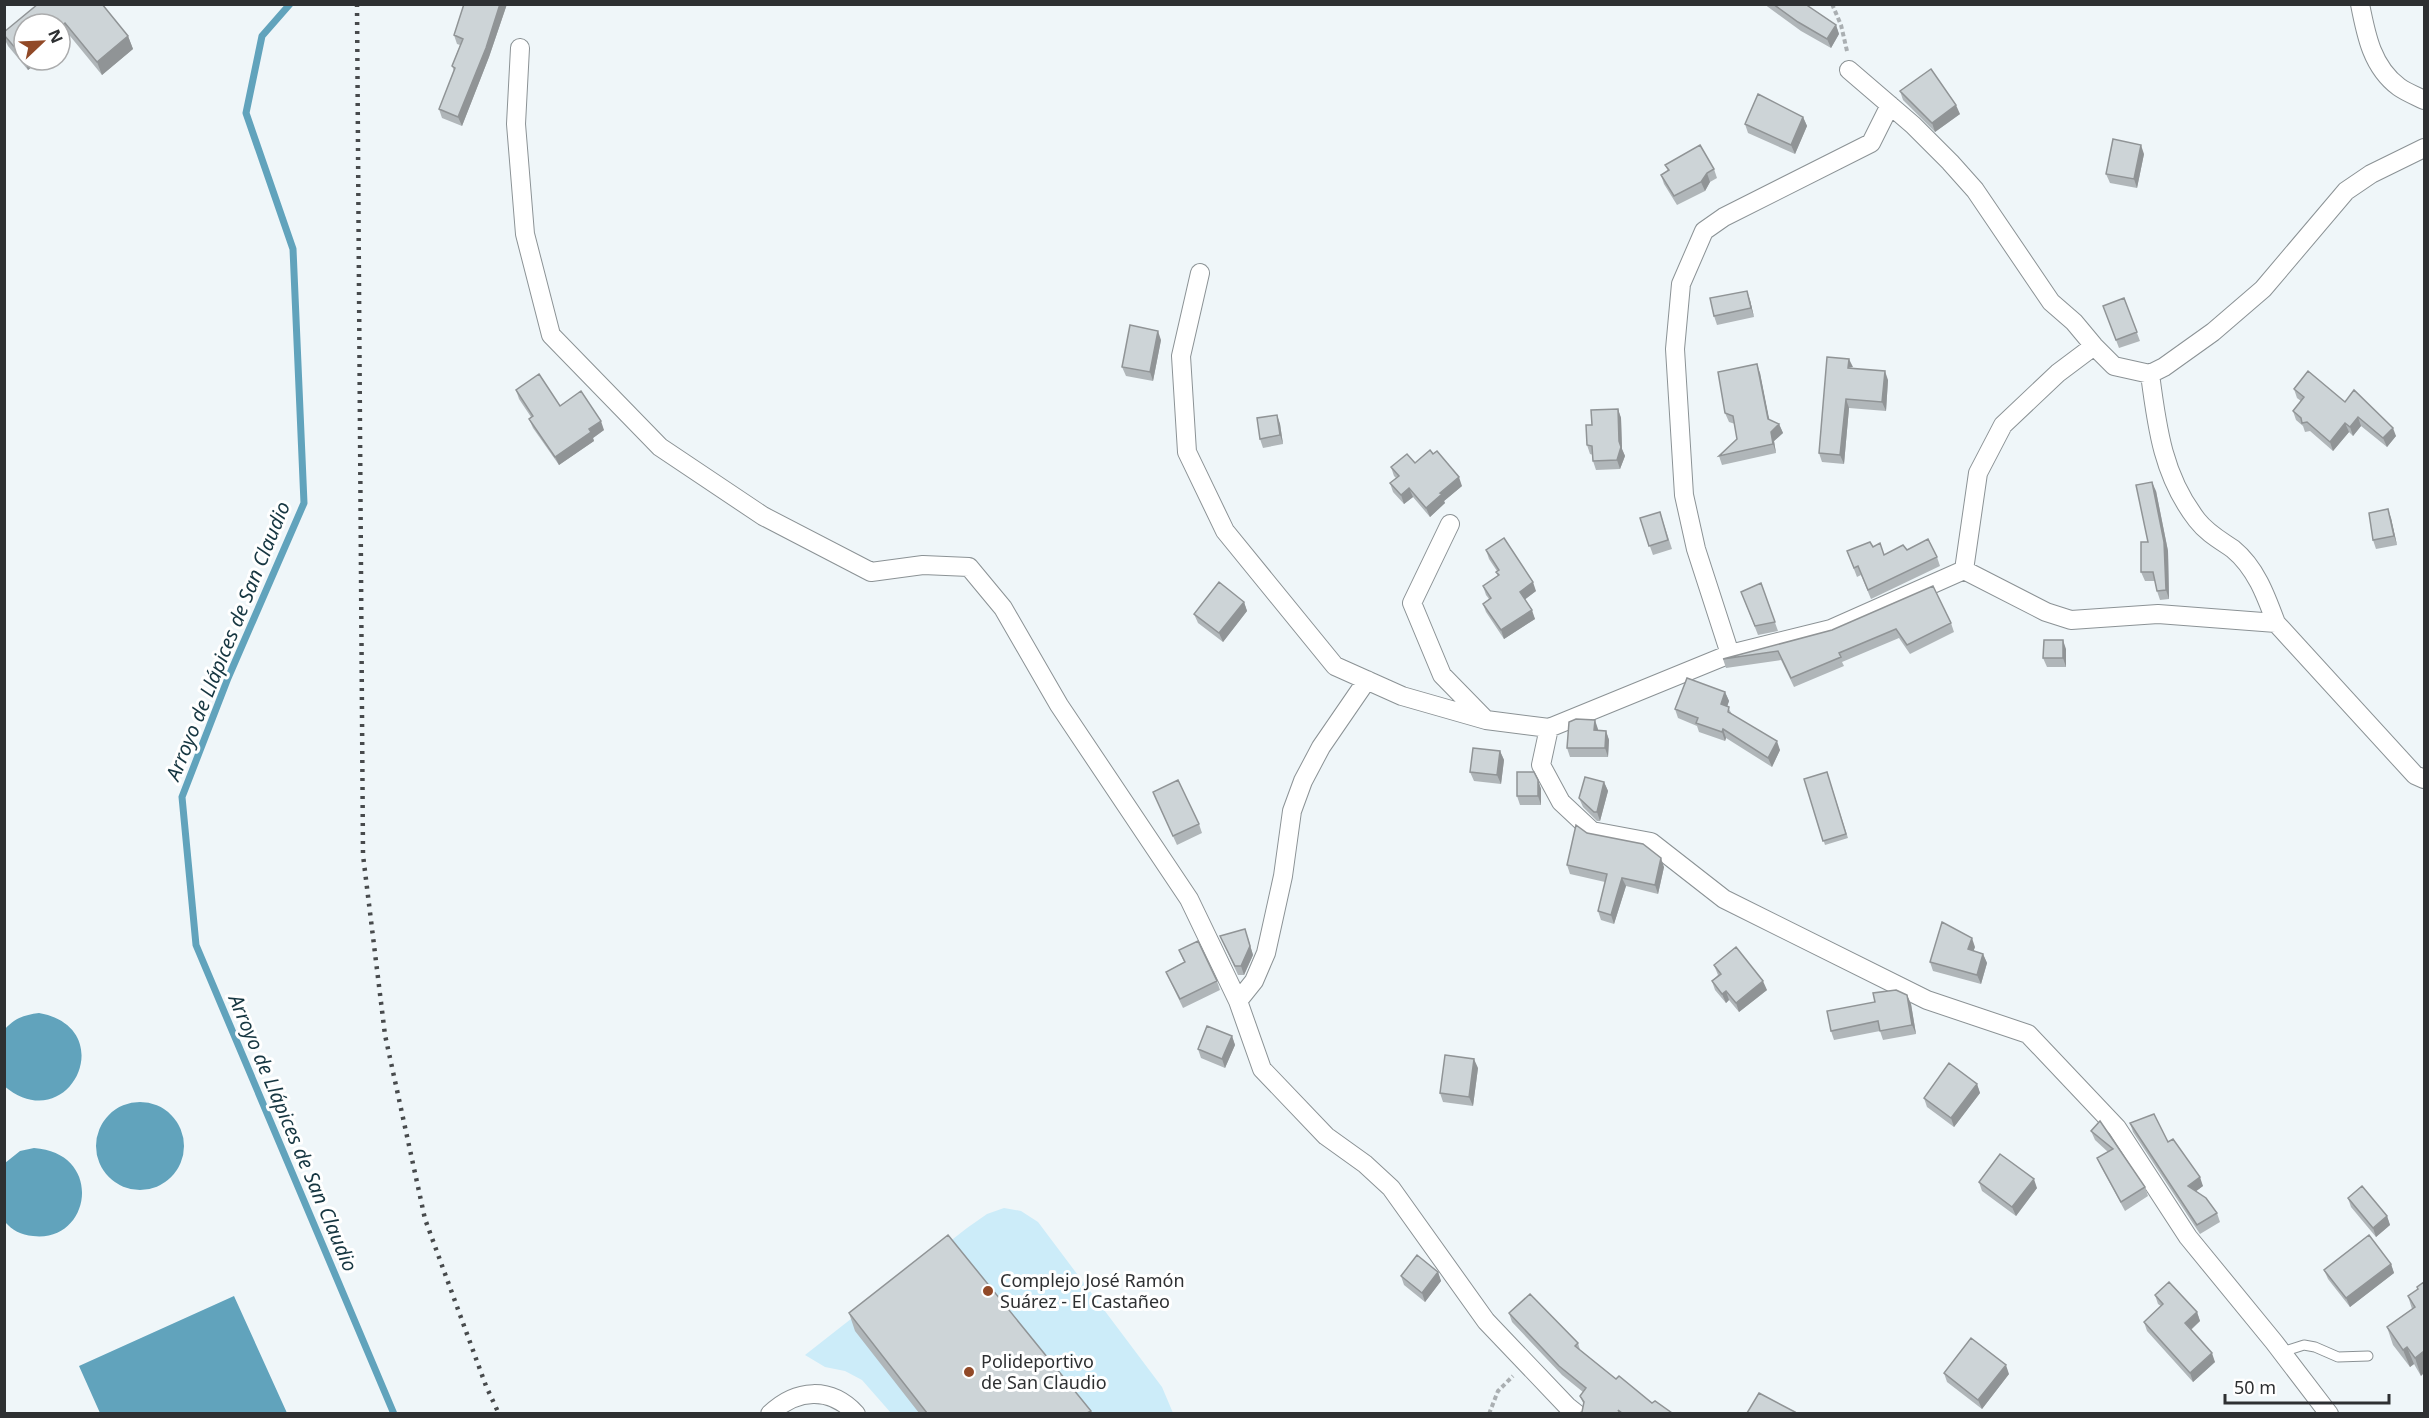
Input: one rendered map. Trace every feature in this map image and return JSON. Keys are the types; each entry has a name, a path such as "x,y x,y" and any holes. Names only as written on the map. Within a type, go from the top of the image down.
{"street":[{"path":"2360,4 2368,44 2381,68 2399,87 2424,100"},
{"path":"520,48 516,124 525,234 551,335 660,447 763,516 871,572 923,565 969,567 1003,608 1059,705 1188,899 1238,1001 1262,1069 1326,1136 1365,1164 1391,1188 1486,1321 1567,1406 1577,1413"},
{"path":"1849,70 1913,124 1975,190 2051,302 2074,322 2094,346 2114,366 2150,374 2164,367 2213,332 2263,290 2346,191 2371,174 2424,148"},
{"path":"1730,654 1695,549 1684,495 1675,350 1681,284 1704,231 1724,217 1871,143 1890,105"},
{"path":"1200,273 1180,356 1187,452 1225,531 1335,666 1402,696 1486,720 1549,728 1730,654 1831,629 1964,570"},
{"path":"1964,570 1978,473 2003,426 2058,373 2094,346"},
{"path":"2150,374 2160,446 2172,476 2197,519 2209,533 2234,550 2250,567 2264,591 2276,623 2415,775 2424,779"},
{"path":"1450,524 1412,603 1442,675 1486,720"},
{"path":"1964,570 2046,612 2071,620 2158,614 2276,623"},
{"path":"1238,1001 1254,981 1266,952 1283,876 1293,811 1303,781 1321,747 1366,680"},
{"path":"1549,728 1541,765 1561,802 1593,831 1651,842 1724,899 1926,1000 2028,1034 2117,1128 2188,1237 2329,1413"},
{"path":"770,1413 780,1404 791,1399 805,1394 822,1394 840,1400 856,1413"}],"lane":[{"path":"2282,1352 2304,1345 2338,1357 2368,1356"}],"path":[{"path":"1832,4 1847,49 1849,70"},
{"path":"1489,1413 1498,1391 1527,1365"}],"shaded area":[{"name":"Complejo José Ramón Suárez - El Castañeo","path":"1004,1208 1021,1211 1038,1222 1162,1387 1173,1413 891,1413 862,1380 845,1371 825,1367 805,1355 967,1228 987,1214"}],"water":[{"path":"39,1013 64,1023 78,1038 82,1057 77,1075 66,1091 49,1099 28,1099 4,1086 5,1029 20,1018"},
{"path":"131,1102 149,1102 165,1109 177,1121 184,1137 184,1155 177,1171 165,1183 149,1190 131,1190 115,1183 103,1171 96,1155 96,1137 103,1121 115,1109"},
{"path":"34,1148 57,1154 72,1165 80,1180 82,1196 78,1213 68,1226 53,1234 25,1235 14,1230 5,1222 5,1163 20,1151"},
{"path":"234,1296 287,1413 100,1413 79,1366"}],"building":[{"path":"38,4 102,4 128,36 97,62 72,32 72,12 28,12"},
{"path":"464,4 500,4 486,48 458,117 439,109 455,68 452,66 463,39 454,35"},
{"path":"1773,4 1805,4 1836,25 1827,39"},
{"path":"12,25 12,44 4,35 4,32"},
{"path":"1931,69 1956,105 1932,123 1900,91"},
{"path":"1758,94 1803,117 1791,145 1745,124"},
{"path":"2113,139 2141,145 2134,179 2106,174"},
{"path":"1700,145 1714,169 1707,173 1701,182 1674,196 1661,175 1669,170 1665,165"},
{"path":"1747,291 1751,308 1714,316 1710,298"},
{"path":"2124,298 2137,332 2116,340 2103,306"},
{"path":"1130,325 1158,331 1150,372 1122,367"},
{"path":"1827,357 1849,359 1848,368 1885,371 1882,402 1846,399 1840,455 1819,453"},
{"path":"1757,364 1768,419 1779,424 1771,432 1773,444 1719,456 1737,439 1733,416 1725,413 1718,372"},
{"path":"2308,371 2345,402 2354,390 2393,428 2383,438 2358,417 2350,427 2345,423 2330,442 2307,422 2302,423 2301,418 2293,411 2304,397 2294,389"},
{"path":"539,374 560,406 581,391 601,421 589,429 591,432 555,457 529,419 533,416 516,390"},
{"path":"1618,409 1621,447 1617,460 1593,461 1592,446 1587,445 1586,425 1592,425 1591,410"},
{"path":"1277,415 1280,435 1260,439 1257,418"},
{"path":"1430,450 1433,454 1437,451 1459,477 1426,508 1409,488 1401,495 1390,483 1399,476 1391,467 1407,454 1415,463"},
{"path":"2152,482 2164,542 2166,590 2157,591 2153,572 2141,572 2141,542 2148,542 2136,485"},
{"path":"2388,509 2394,536 2373,540 2369,513"},
{"path":"1660,512 1668,540 1649,546 1640,518"},
{"path":"1504,538 1533,582 1520,592 1532,610 1501,630 1483,604 1491,598 1483,586 1499,575 1496,572 1499,570 1486,550"},
{"path":"1928,539 1937,557 1868,590 1858,566 1854,568 1847,551 1870,542 1873,547 1880,543 1884,555 1903,545 1907,550"},
{"path":"1219,582 1244,602 1219,633 1194,614"},
{"path":"1761,583 1775,622 1755,626 1741,592"},
{"path":"1933,586 1951,623 1907,645 1896,629 1839,653 1841,657 1791,678 1778,651 1723,659 1832,630"},
{"path":"2044,640 2063,640 2063,658 2043,658"},
{"path":"1687,678 1725,692 1721,704 1729,707 1728,712 1777,741 1768,758 1723,729 1722,732 1696,723 1698,718 1675,709"},
{"path":"1576,719 1595,720 1594,730 1606,731 1605,748 1567,748 1569,722"},
{"path":"1473,748 1500,751 1497,775 1470,772"},
{"path":"1517,772 1534,772 1538,780 1538,796 1517,796"},
{"path":"1827,772 1846,834 1823,841 1804,779"},
{"path":"1585,777 1604,782 1597,812 1594,812 1579,798"},
{"path":"1178,780 1199,824 1173,836 1153,792"},
{"path":"1576,825 1587,833 1643,844 1661,858 1655,885 1622,878 1611,915 1598,911 1607,874 1567,865"},
{"path":"1942,922 1972,938 1968,949 1983,954 1977,975 1930,962"},
{"path":"1245,929 1250,946 1241,966 1235,966 1220,936"},
{"path":"1198,941 1217,981 1180,999 1166,972 1185,962 1179,950"},
{"path":"1736,947 1763,981 1736,1003 1726,991 1722,994 1712,981 1721,974 1714,965"},
{"path":"1896,990 1907,995 1912,1025 1880,1031 1878,1021 1831,1031 1827,1011 1875,1002 1873,993"},
{"path":"1207,1026 1232,1036 1222,1059 1198,1049"},
{"path":"1445,1055 1474,1059 1469,1097 1440,1093"},
{"path":"1949,1063 1977,1084 1951,1118 1924,1098"},
{"path":"2154,1114 2168,1142 2173,1139 2200,1177 2188,1186 2206,1198 2217,1213 2197,1225 2130,1123"},
{"path":"2100,1121 2145,1187 2121,1202 2097,1158 2113,1149 2091,1131"},
{"path":"2000,1154 2034,1179 2012,1207 1979,1182"},
{"path":"2362,1186 2387,1216 2373,1228 2348,1198"},
{"name":"Polideportivo de San Claudio","path":"948,1235 1091,1411 1087,1413 927,1413 849,1313"},
{"path":"2369,1235 2391,1264 2346,1298 2324,1270"},
{"path":"1417,1255 1438,1272 1422,1293 1401,1276"},
{"path":"2169,1282 2197,1312 2185,1323 2212,1353 2190,1373 2144,1322 2163,1304 2155,1295"},
{"path":"2424,1282 2424,1351 2415,1358 2407,1347 2403,1350 2387,1327 2415,1307 2408,1296"},
{"path":"1530,1294 1578,1343 1575,1346 1616,1379 1619,1376 1652,1403 1655,1401 1672,1413 1622,1413 1618,1410 1620,1413 1579,1413 1582,1412 1584,1402 1580,1396 1586,1388 1559,1366 1509,1313"},
{"path":"1971,1338 2006,1365 1978,1400 1944,1373"},
{"path":"1759,1393 1795,1412 1747,1413"}],"waterway":[{"name":"Arroyo de Llápices de San Claudio","path":"290,4 262,36 246,113 293,249 304,503 228,678 182,797 196,945 394,1414"}],"railway":[{"path":"357,4 363,855 385,1035 425,1219 486,1386 499,1414"}],"place":[{"name":"Complejo José Ramón Suárez - El Castañeo","path":"988,1291"},
{"name":"Polideportivo de San Claudio","path":"969,1372"}]}
